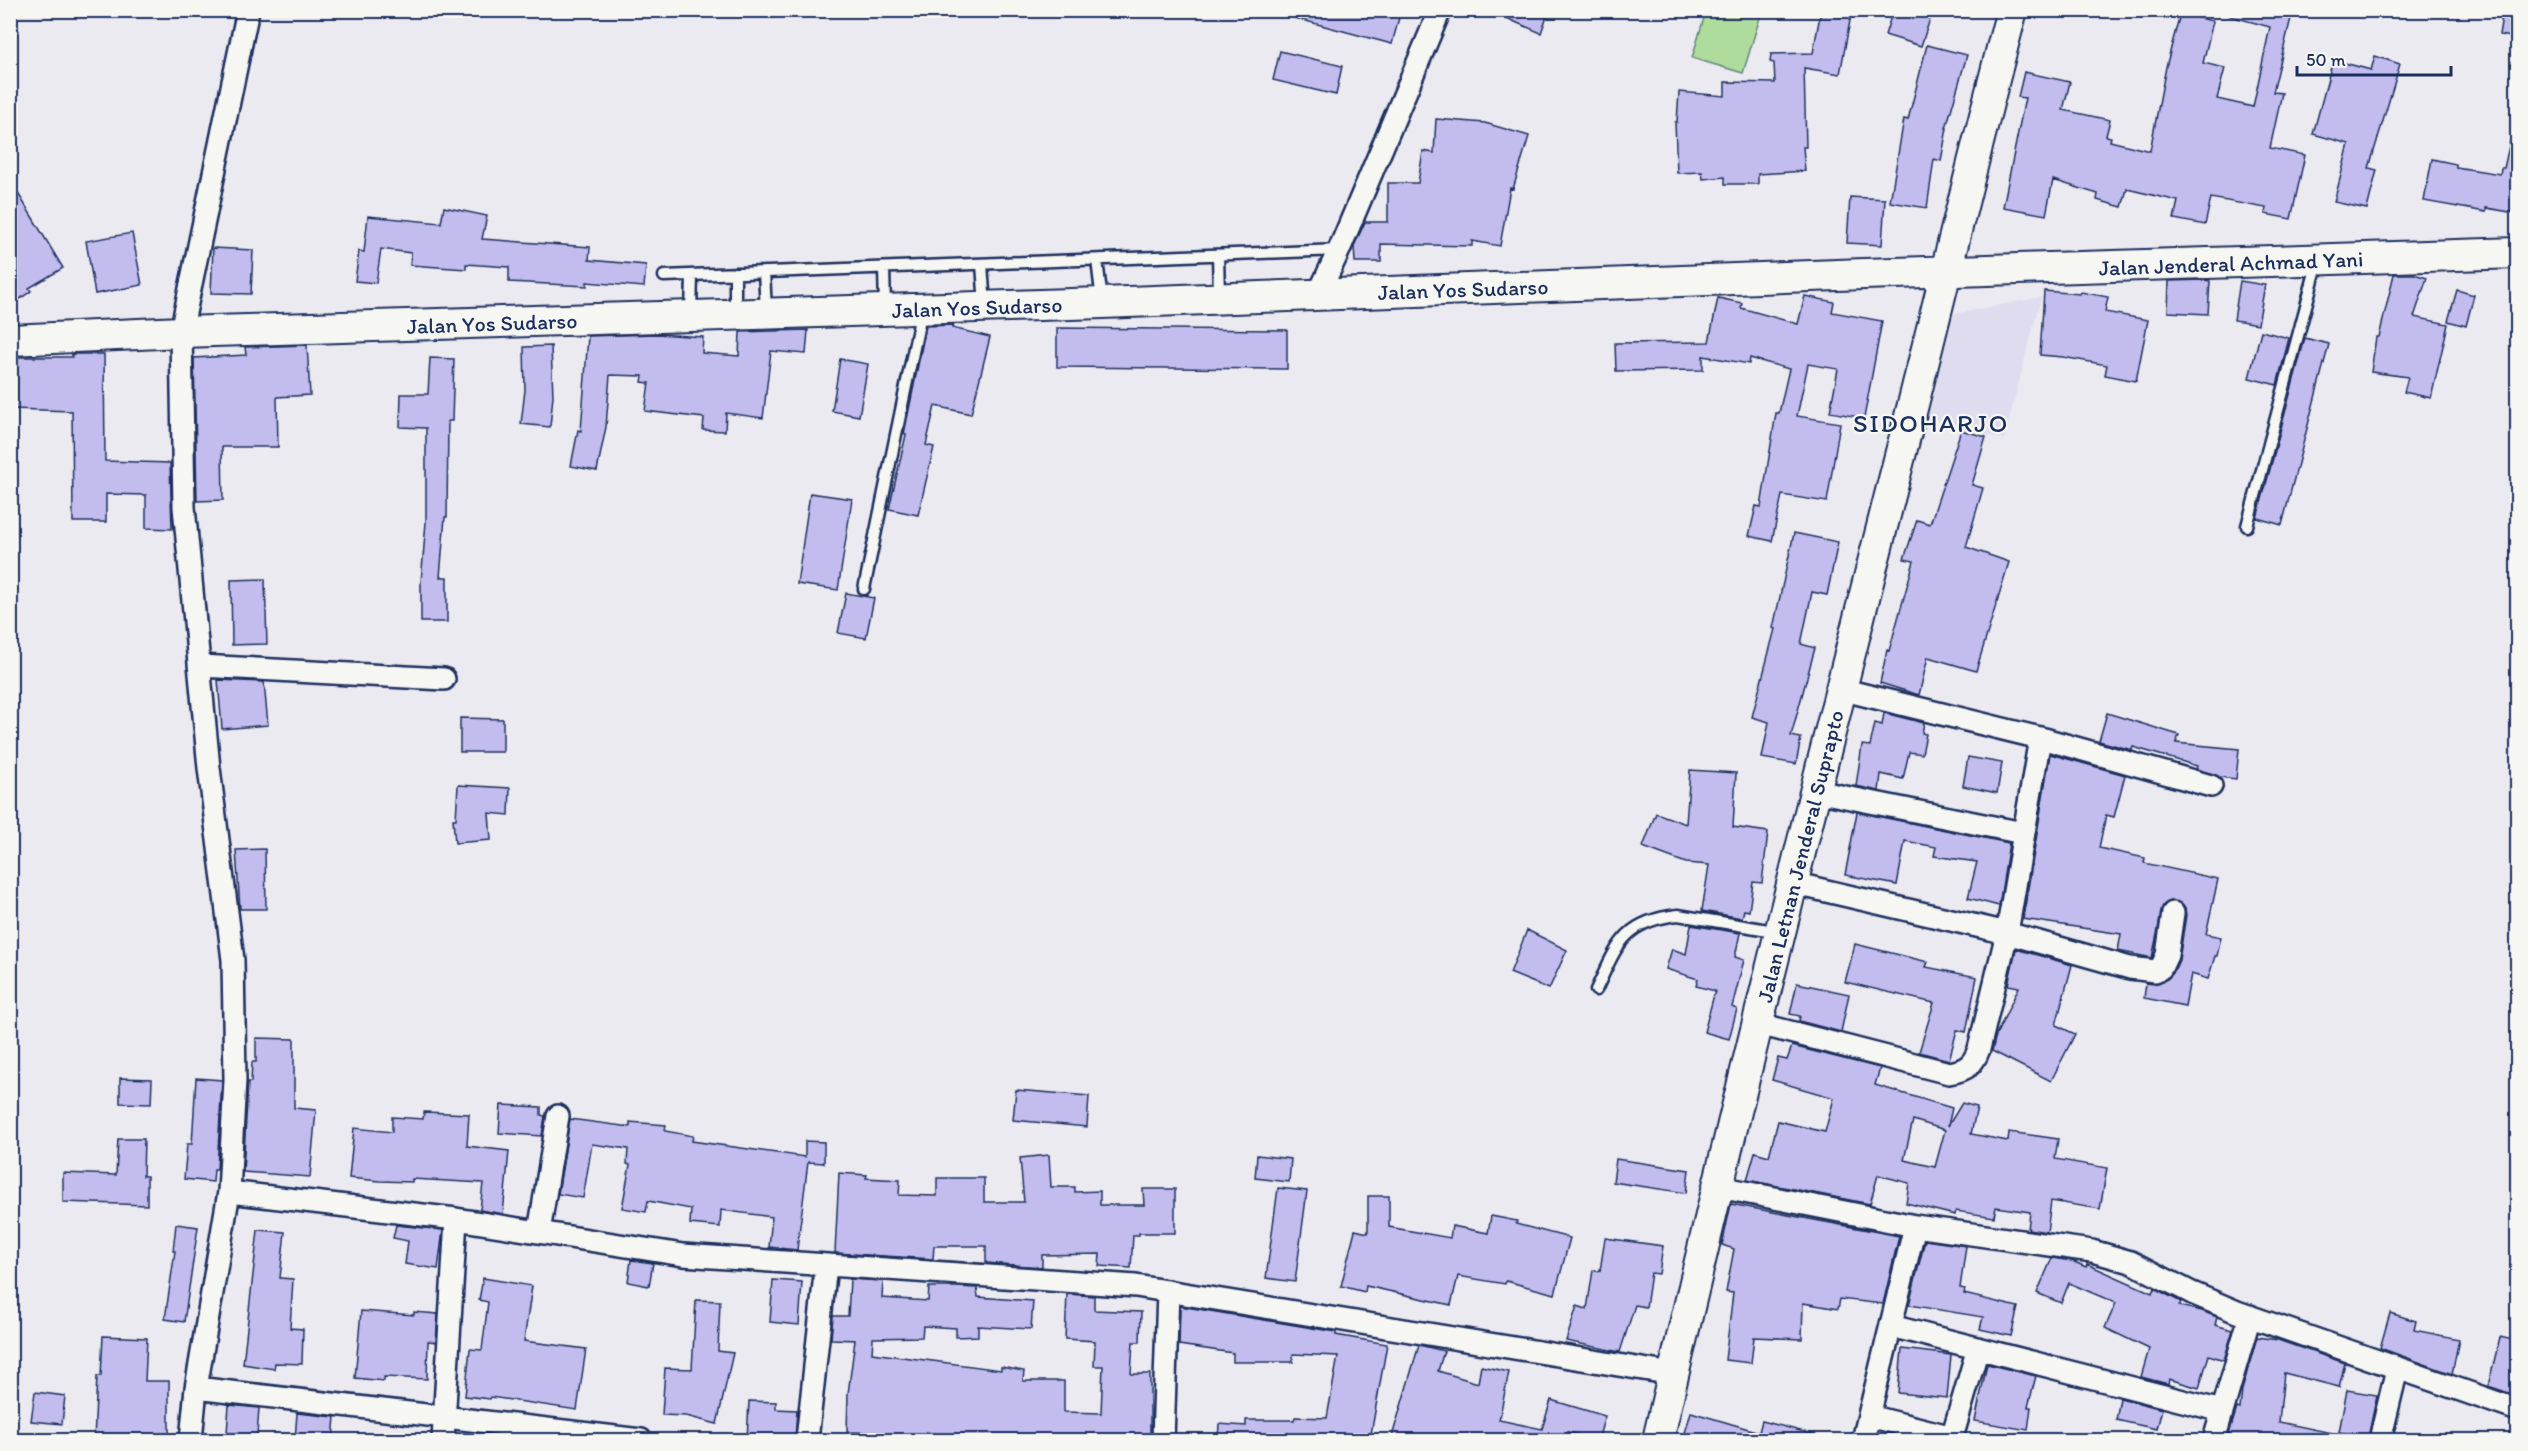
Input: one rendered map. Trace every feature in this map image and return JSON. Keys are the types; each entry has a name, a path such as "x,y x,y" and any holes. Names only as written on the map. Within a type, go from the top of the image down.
{"main road":[{"name":"Jalan Letnan Jenderal Suprapto","path":"1658,1440 1791,883 1816,790 1861,694 1921,372 1944,271 2012,10"},
{"name":"Jalan Jenderal Achmad Yani","path":"1944,271 2517,253"},
{"name":"Jalan Yos Sudarso","path":"10,340 181,332 1219,299 1944,271"}],"street":[{"path":"191,1440 196,1388 229,1192 236,1080 233,960 209,768 184,507 181,332 248,10"},
{"path":"1318,295 1440,10"},
{"path":"200,666 444,679"},
{"path":"1861,694 2040,738 2211,786"},
{"path":"1759,1024 1949,1072 1967,1069 1975,1060 1979,1049 2007,933 2040,738"},
{"path":"1816,790 2023,833"},
{"path":"1791,883 2007,933 2130,968 2155,971 2164,963 2174,913"},
{"path":"539,1232 558,1116"},
{"path":"1719,1187 1915,1226 2092,1251 2131,1262 2192,1293 2250,1316 2517,1410"},
{"path":"229,1192 456,1219 682,1255 1136,1286 1673,1374"},
{"path":"443,1440 456,1219"},
{"path":"1863,1440 1915,1226"},
{"path":"807,1440 826,1265"},
{"path":"1163,1440 1168,1291"},
{"path":"2214,1440 2250,1316"},
{"path":"1891,1326 2222,1411"},
{"path":"1869,1416 1945,1435 1953,1434 1978,1348"},
{"path":"2380,1440 2397,1368"},
{"path":"196,1388 641,1440"}],"lane":[{"path":"664,276 1339,250"},
{"path":"1218,255 1219,299"},
{"path":"1097,260 1102,303"},
{"path":"2247,526 2318,261"},
{"path":"982,264 986,307"},
{"path":"884,268 885,310"},
{"path":"764,272 766,314"},
{"path":"735,273 735,315"},
{"path":"691,316 692,275"},
{"path":"864,589 922,309"},
{"path":"1596,990 1615,949 1627,933 1665,917 1678,915 1780,932"}],"shaded area":[{"path":"2041,297 2004,440 1924,415 1948,315"}],"green space":[{"path":"1706,11 1762,11 1743,73 1692,58"}],"building":[{"path":"1287,10 1401,10 1392,44 1287,16"},
{"path":"1487,10 1549,10 1541,33"},
{"path":"1821,10 1852,10 1840,74 1804,68 1805,171 1758,174 1758,184 1725,184 1725,177 1703,179 1702,172 1677,173 1675,122 1677,122 1679,92 1725,96 1725,82 1775,83 1774,63 1770,62 1771,54 1813,53"},
{"path":"1893,10 1933,10 1921,46 1885,35"},
{"path":"2230,10 2293,10 2273,92 2282,93 2270,148 2305,155 2291,219 2265,214 2266,208 2211,198 2205,225 2174,219 2178,201 2127,189 2122,207 2097,200 2098,194 2053,180 2046,215 2003,207 2025,98 2018,97 2024,72 2070,82 2063,110 2110,120 2106,136 2111,137 2110,141 2150,151 2166,67 2180,14 2213,21 2203,63 2225,68 2217,99 2253,107 2270,27 2230,16"},
{"path":"2503,10 2517,10 2517,38 2499,35"},
{"path":"1927,45 1967,55 1946,128 1941,161 1934,159 1927,208 1890,202 1904,119 1908,120"},
{"path":"1280,51 1342,66 1336,95 1273,80"},
{"path":"2375,56 2400,64 2369,168 2377,170 2367,209 2334,202 2349,144 2313,134 2333,60 2371,70"},
{"path":"1436,119 1485,123 1529,136 1513,189 1510,188 1500,246 1472,241 1472,246 1381,244 1381,262 1355,262 1354,246 1365,222 1388,222 1388,183 1418,183 1423,151 1434,153"},
{"path":"2511,137 2517,138 2516,213 2486,208 2486,212 2424,201 2432,159 2456,164 2456,167 2500,174 2501,168 2504,168"},
{"path":"10,180 63,268 29,288 31,291 10,306"},
{"path":"1850,197 1885,199 1882,245 1847,243"},
{"path":"444,207 487,216 482,239 590,247 589,260 646,265 644,287 587,282 587,286 509,282 509,267 466,264 466,269 410,265 411,253 381,249 376,283 355,281 359,251 364,252 368,216 441,223"},
{"path":"132,233 142,285 95,294 86,241"},
{"path":"213,248 253,250 251,294 211,293"},
{"path":"2394,274 2414,274 2427,278 2414,317 2448,324 2431,398 2404,392 2408,377 2371,372 2376,337 2379,337"},
{"path":"2169,281 2210,281 2208,314 2168,312"},
{"path":"2240,281 2265,285 2258,324 2234,320"},
{"path":"2457,290 2474,295 2466,326 2448,321"},
{"path":"2044,291 2080,294 2081,292 2108,297 2105,312 2148,320 2136,381 2105,375 2107,365 2040,355"},
{"path":"1805,296 1834,302 1832,312 1882,321 1864,418 1830,412 1838,369 1808,364 1797,416 1840,423 1827,502 1782,495 1772,541 1749,536 1756,506 1761,507 1776,413 1779,413 1789,369 1750,358 1749,364 1703,356 1703,370 1616,371 1615,343 1709,342 1718,298 1742,303 1741,308 1798,324"},
{"path":"953,325 952,328 990,337 971,414 935,406 926,445 934,447 918,515 889,509 906,435 904,434 926,326"},
{"path":"1057,328 1287,330 1287,369 1057,367"},
{"path":"808,330 806,354 771,351 763,418 726,413 725,431 703,430 704,418 645,411 649,383 642,382 643,376 610,375 606,427 597,471 571,466 578,430 581,431 588,336 657,334 703,337 702,353 739,356 740,332"},
{"path":"2261,331 2289,338 2277,385 2249,378"},
{"path":"2305,338 2329,344 2282,525 2257,518"},
{"path":"307,345 310,395 277,397 278,447 222,447 223,500 197,501 194,358 246,355 245,347"},
{"path":"551,346 553,396 550,427 521,424 525,390 524,347"},
{"path":"72,354 104,354 105,461 170,463 172,529 146,528 146,495 106,494 106,522 73,522 72,411 11,409 12,357 72,357"},
{"path":"430,358 454,359 452,421 448,421 447,517 445,517 440,577 447,577 447,622 421,622 421,582 426,522 426,428 400,427 401,394 428,394"},
{"path":"840,359 868,364 859,416 832,411"},
{"path":"1961,430 1986,437 1972,485 1983,488 1966,547 2009,562 1976,671 1928,657 1919,695 1880,683 1887,650 1889,651 1914,561 1904,559 1917,520 1930,524"},
{"path":"810,493 852,499 838,590 797,584"},
{"path":"1794,533 1838,542 1827,595 1812,592 1801,644 1815,648 1791,736 1801,738 1796,764 1762,758 1769,722 1752,717 1775,629 1773,628"},
{"path":"265,579 267,644 232,645 231,580"},
{"path":"846,593 874,598 866,638 838,633"},
{"path":"218,680 264,682 268,725 222,729"},
{"path":"1884,713 1924,723 1922,733 1926,734 1922,754 1909,752 1903,779 1881,774 1879,791 1856,786 1862,745 1870,746 1875,723 1882,725"},
{"path":"2107,713 2179,735 2176,743 2239,749 2236,779 2220,777 2196,769 2197,766 2133,747 2132,750 2099,741"},
{"path":"460,718 503,719 503,752 460,752"},
{"path":"2050,754 2125,775 2114,817 2106,815 2099,848 2145,858 2144,863 2218,879 2206,934 2221,937 2217,956 2215,956 2208,979 2191,974 2185,1006 2144,998 2146,983 2154,984 2167,979 2173,973 2179,960 2186,915 2185,908 2180,903 2169,901 2163,906 2152,958 2118,951 2121,934 2023,919"},
{"path":"1968,757 2002,763 1997,793 1963,786"},
{"path":"1690,770 1736,773 1733,827 1768,832 1762,883 1753,882 1749,911 1744,910 1742,918 1702,911 1709,865 1686,863 1643,847 1656,813 1686,824"},
{"path":"458,785 510,788 509,815 489,813 491,840 455,843 453,819 456,819"},
{"path":"1857,812 2009,843 1999,906 1968,898 1977,862 1934,856 1936,847 1905,841 1897,885 1845,875"},
{"path":"265,849 266,909 240,909 236,850"},
{"path":"1691,925 1740,933 1735,957 1744,960 1732,1007 1737,1009 1729,1039 1704,1032 1715,991 1696,986 1698,979 1666,969 1672,949 1686,954"},
{"path":"1527,930 1567,950 1549,989 1510,973"},
{"path":"1855,944 1928,962 1926,967 1977,977 1966,1032 1957,1030 1949,1060 1919,1052 1934,1003 1845,982"},
{"path":"2016,949 2072,965 2056,1025 2075,1034 2051,1081 1992,1051 1996,1035 2019,987 2008,985"},
{"path":"1797,983 1849,994 1841,1032 1799,1021 1800,1016 1790,1014"},
{"path":"256,1038 294,1039 294,1108 316,1110 310,1177 243,1172 248,1082 251,1082 252,1062 256,1062"},
{"path":"1792,1046 1880,1068 1875,1085 1952,1108 1948,1126 1962,1103 1977,1107 1971,1134 2008,1141 2009,1132 2058,1139 2055,1159 2107,1168 2100,1209 2051,1201 2047,1232 2028,1229 2030,1212 1996,1207 1994,1217 1956,1211 1955,1215 1906,1203 1909,1183 1878,1175 1870,1204 1747,1180 1755,1152 1769,1156 1778,1121 1825,1132 1834,1098 1772,1080 1778,1058 1787,1060","holes":["1913,1120 1945,1130 1935,1167 1904,1160"]},
{"path":"120,1078 152,1079 151,1104 120,1103"},
{"path":"196,1078 222,1080 217,1169 214,1169 213,1182 184,1179 187,1144 192,1144"},
{"path":"1016,1090 1089,1096 1087,1127 1013,1120"},
{"path":"501,1105 541,1107 541,1115 545,1116 542,1136 499,1133"},
{"path":"424,1112 469,1114 467,1146 509,1151 503,1214 480,1210 483,1183 412,1179 412,1182 380,1181 349,1178 354,1128 392,1132 392,1117 423,1119"},
{"path":"570,1119 630,1127 630,1122 666,1125 665,1131 693,1136 692,1141 805,1157 805,1141 824,1142 824,1163 808,1162 797,1250 769,1247 772,1217 721,1210 720,1227 690,1224 691,1209 648,1201 646,1212 622,1208 630,1165 627,1164 628,1149 592,1144 583,1198 558,1194"},
{"path":"118,1139 144,1139 143,1176 147,1176 147,1205 63,1202 63,1173 116,1175"},
{"path":"1049,1155 1051,1187 1075,1187 1075,1192 1100,1191 1100,1205 1144,1205 1143,1189 1175,1189 1175,1233 1133,1235 1131,1268 1099,1266 1100,1254 1042,1255 1042,1267 986,1263 986,1246 934,1246 933,1259 835,1253 839,1173 867,1175 866,1178 900,1180 899,1195 937,1196 937,1178 984,1178 984,1202 1024,1202 1020,1158"},
{"path":"1257,1155 1291,1159 1289,1182 1255,1178"},
{"path":"1616,1159 1689,1170 1686,1193 1613,1182"},
{"path":"1278,1188 1307,1191 1295,1282 1266,1278"},
{"path":"1368,1196 1389,1196 1389,1227 1450,1238 1452,1226 1488,1233 1491,1216 1517,1221 1516,1224 1570,1238 1555,1294 1506,1281 1505,1284 1458,1276 1451,1305 1366,1286 1365,1292 1341,1286 1355,1230 1368,1233"},
{"path":"1731,1204 1899,1236 1883,1304 1840,1299 1838,1309 1803,1303 1802,1339 1754,1337 1751,1363 1725,1360 1733,1293 1726,1292 1734,1249 1722,1245"},
{"path":"176,1224 198,1227 184,1322 165,1319 175,1251 173,1251"},
{"path":"396,1225 443,1230 438,1269 405,1264 408,1241 393,1238"},
{"path":"258,1230 285,1232 280,1278 293,1279 290,1328 303,1329 302,1364 275,1363 274,1369 243,1364"},
{"path":"1605,1238 1663,1246 1659,1274 1651,1273 1646,1307 1635,1305 1620,1352 1566,1341 1577,1306 1587,1309 1593,1270 1600,1271"},
{"path":"1925,1240 1966,1246 1960,1288 1965,1289 1964,1294 2018,1307 2011,1336 1980,1329 1983,1317 1909,1305"},
{"path":"2052,1258 2072,1261 2086,1267 2087,1264 2152,1293 2154,1288 2181,1302 2179,1306 2217,1317 2215,1325 2233,1330 2224,1360 2209,1355 2199,1388 2169,1379 2168,1384 2141,1377 2149,1349 2105,1328 2116,1303 2069,1283 2061,1303 2037,1293"},
{"path":"631,1260 653,1263 649,1286 628,1282"},
{"path":"483,1278 532,1286 524,1341 586,1349 577,1410 491,1397 490,1399 465,1396 470,1349 482,1350 488,1302 479,1300"},
{"path":"850,1279 883,1281 882,1298 928,1301 929,1287 957,1287 977,1288 978,1297 1033,1301 1031,1329 978,1326 978,1336 956,1337 956,1328 923,1326 922,1337 873,1338 872,1353 1024,1371 1023,1381 1064,1381 1064,1412 1101,1413 1103,1366 1094,1366 1095,1341 1065,1339 1067,1294 1094,1296 1094,1310 1141,1312 1140,1342 1133,1342 1131,1374 1150,1374 1150,1440 875,1440 876,1433 847,1432 848,1394 855,1340 831,1339 833,1316 848,1316"},
{"path":"773,1280 802,1282 799,1325 770,1322"},
{"path":"696,1300 720,1301 718,1351 733,1353 717,1424 686,1416 662,1415 665,1368 692,1369"},
{"path":"1180,1306 1336,1332 1336,1335 1387,1344 1370,1440 1218,1440 1219,1424 1246,1426 1246,1420 1327,1418 1338,1356 1293,1354 1293,1362 1233,1362 1233,1353 1179,1345"},
{"path":"361,1311 414,1315 414,1312 438,1314 436,1342 428,1341 427,1379 384,1377 384,1381 355,1378"},
{"path":"2390,1313 2416,1321 2414,1330 2459,1339 2452,1374 2380,1348"},
{"path":"103,1336 147,1338 145,1381 169,1381 169,1440 94,1440 97,1376 101,1376"},
{"path":"2257,1337 2278,1340 2345,1363 2339,1387 2284,1373 2279,1422 2332,1433 2331,1440 2227,1440 2237,1408 2240,1409 2242,1390"},
{"path":"2500,1337 2517,1341 2515,1395 2488,1386"},
{"path":"1419,1345 1444,1351 1438,1371 1478,1383 1481,1366 1509,1372 1499,1420 1542,1429 1551,1400 1605,1416 1598,1440 1568,1432 1566,1440 1391,1440"},
{"path":"1902,1349 1951,1355 1947,1398 1898,1393"},
{"path":"1987,1364 2036,1376 2028,1407 2031,1407 2028,1430 1975,1421"},
{"path":"2347,1390 2377,1395 2368,1438 2339,1432"},
{"path":"35,1392 65,1396 62,1424 31,1421"},
{"path":"2120,1398 2162,1409 2157,1429 2116,1420"},
{"path":"749,1401 776,1402 776,1409 797,1410 795,1440 747,1440"},
{"path":"229,1405 259,1408 257,1436 227,1433"},
{"path":"1691,1412 1759,1432 1762,1421 1816,1435 1815,1440 1683,1440"},
{"path":"297,1413 335,1417 333,1440 295,1440"}],"district":[{"name":"SIDOHARJO","path":"1931,423"}]}
